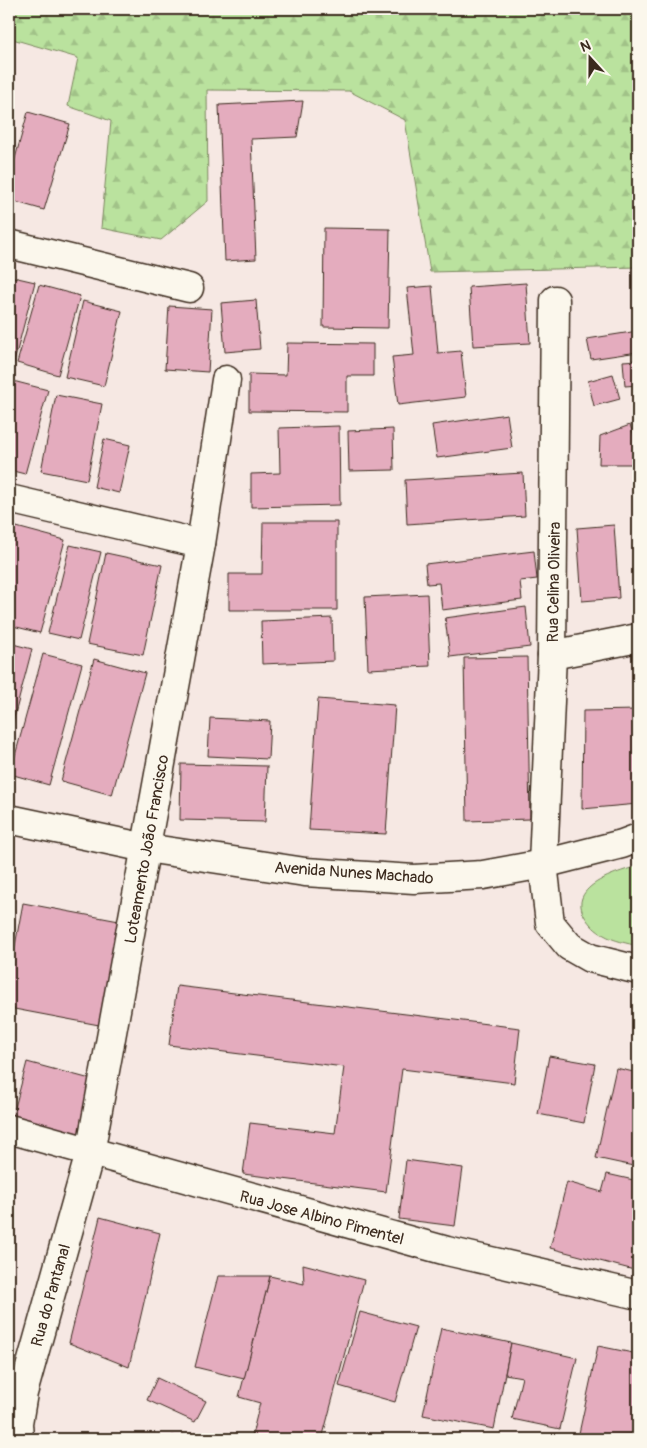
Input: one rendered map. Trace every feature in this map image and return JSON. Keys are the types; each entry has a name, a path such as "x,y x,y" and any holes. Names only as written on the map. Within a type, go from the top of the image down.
{"street":[{"path":"9,244 189,288"},
{"name":"Rua Celina Oliveira","path":"555,300 552,656 543,864 550,923 569,946 590,958 638,970"},
{"name":"Loteamento João Francisco","path":"90,1152 201,544 226,380"},
{"path":"9,499 201,544"},
{"path":"552,656 638,638"},
{"name":"Avenida Nunes Machado","path":"9,819 146,848 305,872 414,879 484,875 543,864 622,844 638,838"},
{"name":"Rua Jose Albino Pimentel","path":"9,1129 447,1251 638,1295"},
{"name":"Rua do Pantanal","path":"19,1439 18,1423 22,1393 90,1152"}],"green space":[{"path":"9,9 638,9 638,267 430,272 405,120 349,91 207,90 208,201 161,240 101,228 111,121 68,106 78,58 9,38"},
{"path":"638,866 638,946 612,939 598,932 585,917 581,906 582,897 597,882"}],"building":[{"path":"303,101 297,137 251,139 256,259 225,261 219,105"},
{"path":"28,112 70,124 44,210 9,200 9,180"},
{"path":"324,228 390,229 388,328 323,327"},
{"path":"9,276 35,282 12,370 9,369"},
{"path":"526,283 530,343 473,346 469,287"},
{"path":"39,285 80,296 58,375 17,363"},
{"path":"432,286 438,353 461,351 466,397 398,405 392,357 414,355 407,288"},
{"path":"635,287 638,287 638,324 635,324"},
{"path":"256,300 260,349 225,352 221,303"},
{"path":"83,301 122,311 104,386 65,377"},
{"path":"169,306 212,309 208,372 165,369"},
{"path":"638,331 638,352 591,359 587,339"},
{"path":"287,343 373,344 373,376 347,376 347,412 249,411 249,374 286,375"},
{"path":"638,360 638,385 625,386 623,361"},
{"path":"613,374 620,399 594,406 588,381"},
{"path":"9,380 48,390 25,474 9,470"},
{"path":"56,395 102,404 87,480 41,471"},
{"path":"507,414 512,448 437,458 432,425"},
{"path":"630,425 636,441 638,441 638,464 599,464 600,436"},
{"path":"339,426 340,505 251,507 251,474 280,473 279,428"},
{"path":"393,429 394,470 349,471 348,431"},
{"path":"104,439 130,445 119,493 94,487"},
{"path":"523,473 525,516 407,524 405,480"},
{"path":"263,522 337,522 337,610 229,610 229,574 262,574"},
{"path":"9,525 65,540 40,633 9,625"},
{"path":"614,525 619,598 582,601 577,528"},
{"path":"70,545 101,552 79,640 48,633"},
{"path":"534,551 537,579 520,581 522,600 442,610 439,583 427,584 425,564"},
{"path":"106,553 162,565 143,655 87,644"},
{"path":"427,594 430,666 368,669 365,597"},
{"path":"526,607 530,647 450,657 445,618"},
{"path":"332,618 333,661 262,664 261,621"},
{"path":"9,643 32,649 9,737"},
{"path":"43,654 82,664 49,785 10,774"},
{"path":"527,657 530,819 467,821 464,658"},
{"path":"94,659 145,673 112,795 61,781"},
{"path":"318,699 395,705 386,834 309,830"},
{"path":"638,710 638,804 582,809 583,711"},
{"path":"210,718 270,721 268,759 208,756"},
{"path":"181,764 267,766 265,822 180,820"},
{"path":"23,903 119,921 99,1025 9,1008 9,978"},
{"path":"177,986 520,1028 514,1083 402,1069 386,1192 243,1174 250,1123 335,1133 344,1067 169,1045"},
{"path":"549,1056 595,1064 584,1123 538,1114"},
{"path":"27,1062 94,1080 79,1136 12,1119"},
{"path":"616,1068 638,1073 638,1167 596,1158"},
{"path":"406,1160 463,1168 455,1226 399,1219"},
{"path":"607,1174 638,1181 638,1271 550,1248 567,1182 602,1192"},
{"path":"100,1217 160,1233 129,1367 69,1343"},
{"path":"303,1264 364,1280 322,1439 251,1439 260,1403 239,1397 270,1276 304,1284"},
{"path":"218,1276 270,1276 244,1379 195,1367"},
{"path":"360,1312 416,1327 395,1402 339,1386"},
{"path":"441,1328 511,1343 494,1429 423,1415"},
{"path":"511,1343 577,1358 560,1429 512,1419 522,1377 505,1374"},
{"path":"598,1346 638,1354 638,1434 578,1438"},
{"path":"157,1378 206,1401 195,1422 147,1400"},
{"path":"172,1436 193,1439 170,1439"}]}
